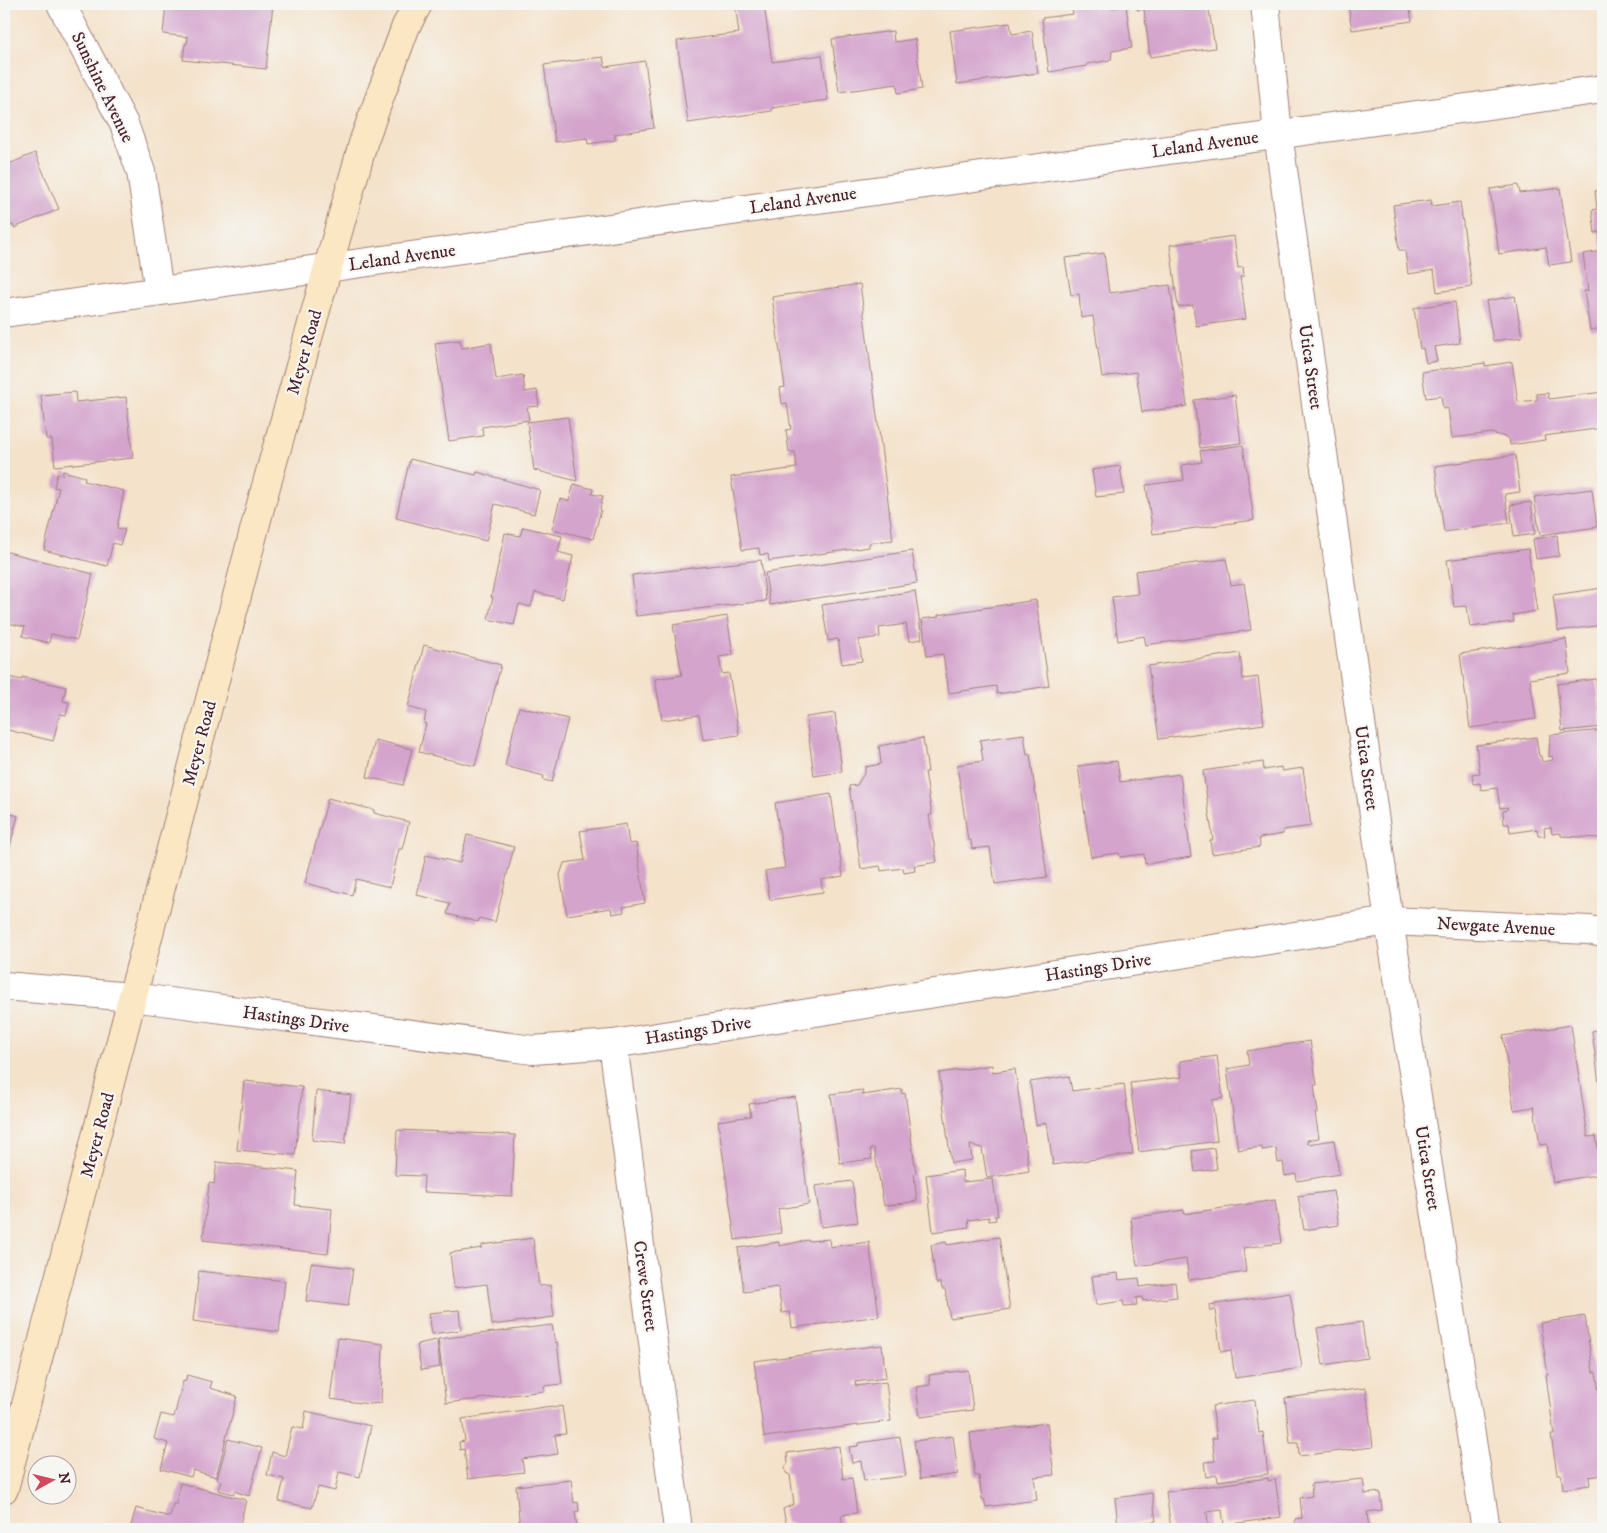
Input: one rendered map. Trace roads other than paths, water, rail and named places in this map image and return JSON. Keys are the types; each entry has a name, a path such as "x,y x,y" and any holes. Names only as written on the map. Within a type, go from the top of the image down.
{"main road":[{"name":"Meyer Road","path":"4,1489 260,504 364,140 406,26 418,4"}],"street":[{"name":"Sunshine Avenue","path":"61,4 124,124 135,153 141,172 159,291"},
{"name":"Utica Street","path":"1265,4 1278,134 1389,921 1486,1529"},
{"name":"Leland Avenue","path":"4,313 1603,89"},
{"name":"Newgate Avenue","path":"1389,921 1589,930 1603,933"},
{"name":"Hastings Drive","path":"4,986 132,997 533,1050 613,1044 1389,921"},
{"name":"Crewe Street","path":"613,1044 678,1529"}]}
